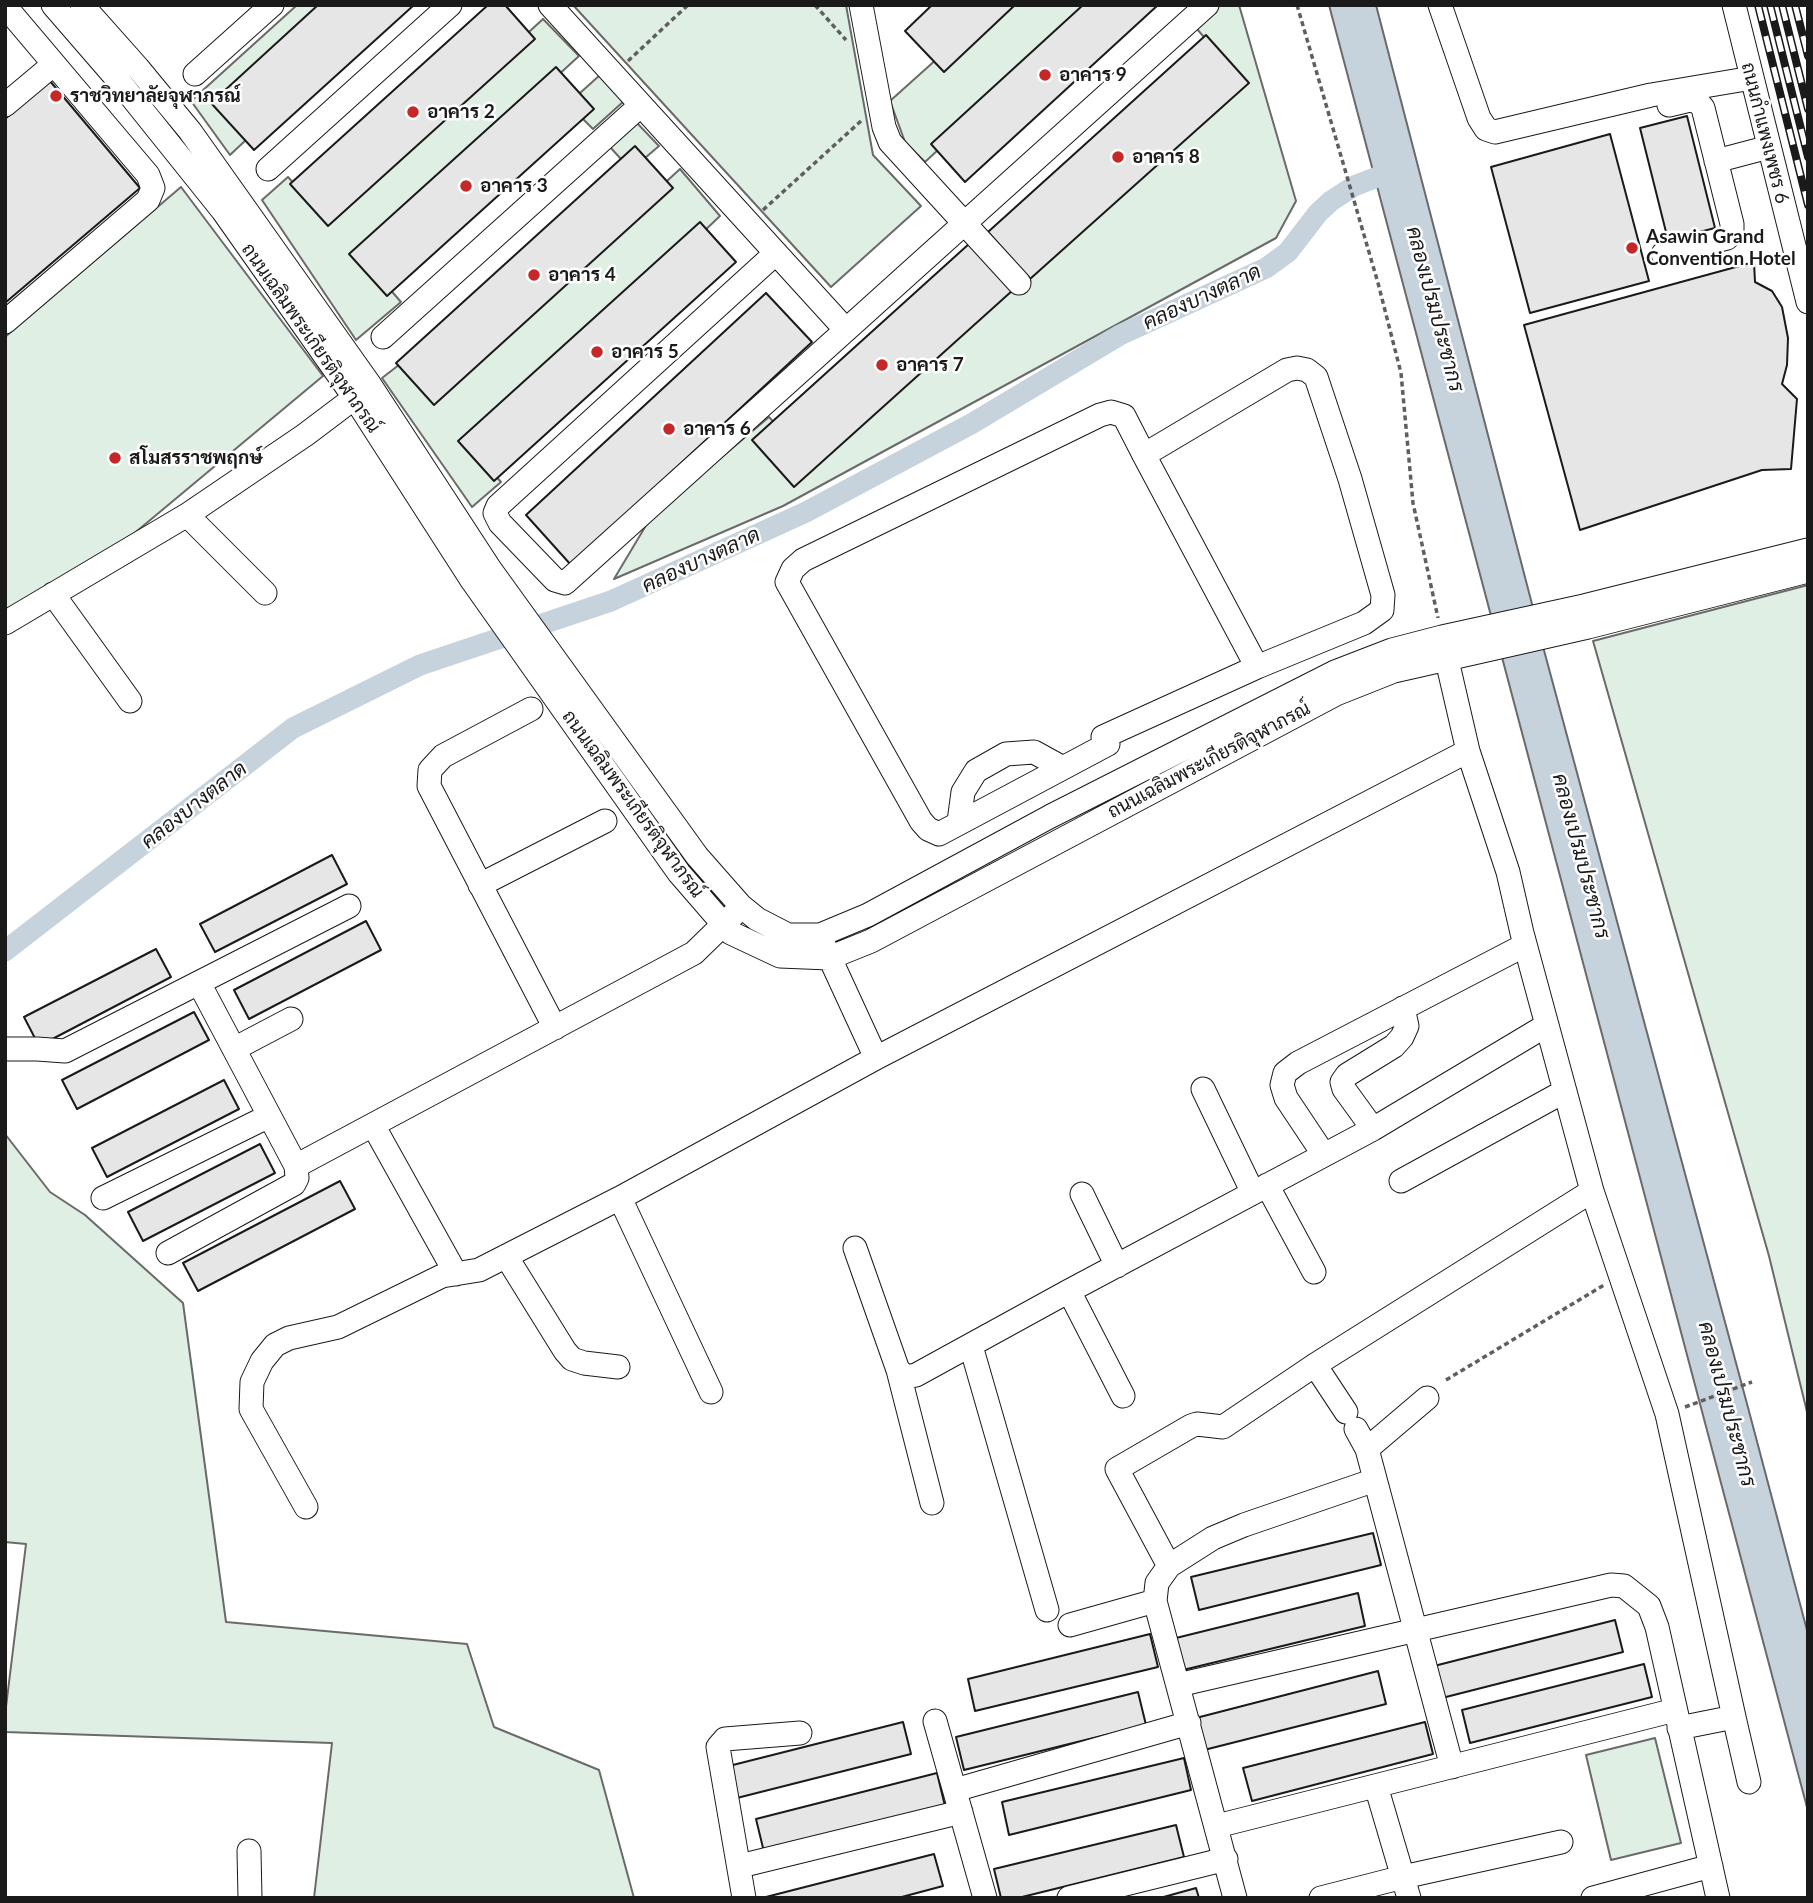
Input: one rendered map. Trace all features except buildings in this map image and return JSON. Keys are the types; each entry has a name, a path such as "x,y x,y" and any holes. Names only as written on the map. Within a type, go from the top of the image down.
{"street":[{"name":"ถนนเฉลิมพระเกียรติจุฬาภรณ์","path":"53,5 118,80 223,211 362,391"},
{"name":"ถนนเฉลิมพระเกียรติจุฬาภรณ์","path":"82,5 190,131 481,574 570,698 741,906 757,919 789,935 820,935 867,915 1051,816 1335,672 1392,650 1454,646 1808,571"},
{"path":"195,74 272,5"},
{"path":"268,169 450,5"},
{"path":"550,5 846,330"},
{"path":"776,253 498,506 495,513 500,523 555,580 565,583 1207,5"},
{"path":"1440,5 1479,118 1486,129 1496,132 1651,95 1752,78"},
{"name":"ถนนกำแพงเพชร 6","path":"1734,5 1808,302"},
{"path":"5,6 13,31 54,64 148,174 153,188 148,200 5,322"},
{"path":"869,10 879,104 890,142 1019,283"},
{"path":"5,105 54,64"},
{"path":"1508,145 1690,100 1698,102 1703,108 1732,233 1727,238 1663,254"},
{"path":"383,337 641,105"},
{"path":"1716,160 1769,147"},
{"path":"1144,455 1287,370 1307,370 1316,377 1335,430 1383,594 1382,610 1364,623 1256,667 1103,737 1108,744 939,834 928,830 921,821 788,582 793,569 803,560 1111,412 1124,416 1144,455 1256,667"},
{"path":"5,623 187,515 305,435 362,391"},
{"path":"187,515 265,593"},
{"name":"ถนนเฉลิมพระเกียรติจุฬาภรณ์","path":"1586,617 1808,550"},
{"path":"53,594 130,701"},
{"name":"ถนนเฉลิมพระเกียรติจุฬาภรณ์","path":"570,698 679,873 724,925 732,933 780,956 828,958 871,941 1062,837 1336,694 1454,646"},
{"path":"1454,646 1468,751 1508,872 1525,945 1592,1191 1667,1413 1749,1782"},
{"path":"531,709 443,756 430,771 429,786 555,1028"},
{"path":"306,1507 251,1409 251,1382 262,1361 275,1345 289,1338 338,1327 442,1276 480,1270 621,1198 876,1058 1468,751"},
{"path":"959,822 963,792 976,771 1006,754 1034,752 1063,768"},
{"path":"1035,782 1062,837"},
{"path":"480,884 605,821"},
{"path":"5,1049 65,1051 349,906"},
{"path":"296,1166 694,953 741,906"},
{"path":"820,935 828,958 876,1058"},
{"path":"1324,1155 1286,1098 1282,1085 1285,1073 1298,1063 1525,945"},
{"path":"168,1253 293,1184 297,1178 296,1166 199,983"},
{"path":"1373,1129 1344,1089 1342,1082 1347,1075 1394,1046 1402,1037 1407,1026 1403,1008"},
{"path":"234,1049 291,1018"},
{"path":"898,1370 906,1377 916,1375 971,1346 1373,1129 1547,1025"},
{"path":"1203,1089 1260,1189 1314,1272"},
{"path":"1401,1181 1565,1091"},
{"path":"103,1198 269,1116"},
{"path":"373,1125 456,1274"},
{"path":"1169,1566 1117,1469 1191,1426 1197,1424 1223,1427 1315,1365 1592,1191"},
{"path":"1082,1194 1117,1265"},
{"path":"621,1198 711,1392"},
{"path":"855,1248 898,1370 932,1503"},
{"path":"506,1256 572,1359 618,1367"},
{"path":"1069,1291 1123,1396"},
{"path":"971,1346 1047,1610"},
{"path":"1315,1365 1356,1430 1375,1480 1452,1767"},
{"path":"1356,1430 1427,1398"},
{"path":"1236,1898 1155,1601 1157,1583 1169,1566 1213,1538 1375,1480"},
{"path":"1178,1685 1611,1585 1624,1586 1642,1599 1652,1612 1718,1898"},
{"path":"1070,1625 1155,1601"},
{"path":"1217,1826 1452,1767 1677,1719 1734,1717"},
{"path":"935,1721 985,1898"},
{"path":"955,1790 1189,1723"},
{"path":"744,1898 718,1747 725,1739 800,1733"},
{"path":"1376,1786 1406,1887"},
{"path":"740,1866 961,1812"},
{"path":"1321,1898 1406,1887 1561,1842"},
{"path":"249,1851 250,1898"},
{"path":"1069,1898 1226,1859"},
{"path":"1593,1898 1711,1866"}],"path":[{"path":"614,75 688,5"},
{"path":"1297,5 1378,283 1401,373 1413,503 1454,646"},
{"path":"749,223 879,104"},
{"path":"1446,1380 1621,1275"},
{"path":"1681,1408 1752,1382"}],"green space":[{"path":"297,5 389,5 230,155 191,101"},
{"path":"573,5 846,5 873,155 921,206 831,287"},
{"path":"997,5 1094,5 925,162 905,142 890,101"},
{"path":"1220,5 1239,5 1296,201 1276,238 783,506 614,579 651,517 769,417 810,461 1240,79 1197,29"},
{"path":"543,19 579,56 361,256 401,302 356,340 262,200 288,177 326,219"},
{"path":"600,75 624,101 593,129 583,119 580,93"},
{"path":"636,122 659,146 645,158 621,159 609,146"},
{"path":"680,169 720,216 473,450 501,482 472,507 382,378 404,361 435,394"},
{"name":"สโมสรราชพฤกษ์","path":"181,187 323,376 125,541 5,614 5,337"},
{"path":"1808,585 1808,1416 1769,1256 1593,641"},
{"path":"5,1134 50,1192 85,1215 183,1303 226,1622 467,1644 494,1727 599,1770 634,1898 314,1898 332,1743 5,1732 26,1544 5,1542"},
{"path":"1655,1738 1681,1843 1611,1860 1586,1755"}],"water":[{"name":"คลองเปรมประชากร","path":"1329,5 1376,5 1545,654 1746,1400 1808,1634 1808,1811"}],"waterway":[{"name":"คลองบางตลาด","path":"5,951 293,728 420,665 611,601 806,512 971,424 1120,335 1266,268 1288,252 1318,213 1331,201 1354,186 1398,169"}],"railway":[{"path":"1758,5 1808,205"},
{"path":"1770,5 1808,157"},
{"path":"1782,5 1808,109"},
{"path":"1795,5 1808,56"}],"place":[{"name":"อาคาร 9","path":"1045,75"},
{"name":"ราชวิทยาลัยจุฬาภรณ์","path":"56,96"},
{"name":"อาคาร 2","path":"413,112"},
{"name":"อาคาร 8","path":"1118,157"},
{"name":"อาคาร 3","path":"466,186"},
{"name":"Asawin Grand Convention Hotel","path":"1632,248"},
{"name":"อาคาร 4","path":"534,275"},
{"name":"อาคาร 5","path":"597,352"},
{"name":"อาคาร 7","path":"882,365"},
{"name":"อาคาร 6","path":"669,429"},
{"name":"สโมสรราชพฤกษ์","path":"115,458"}]}
